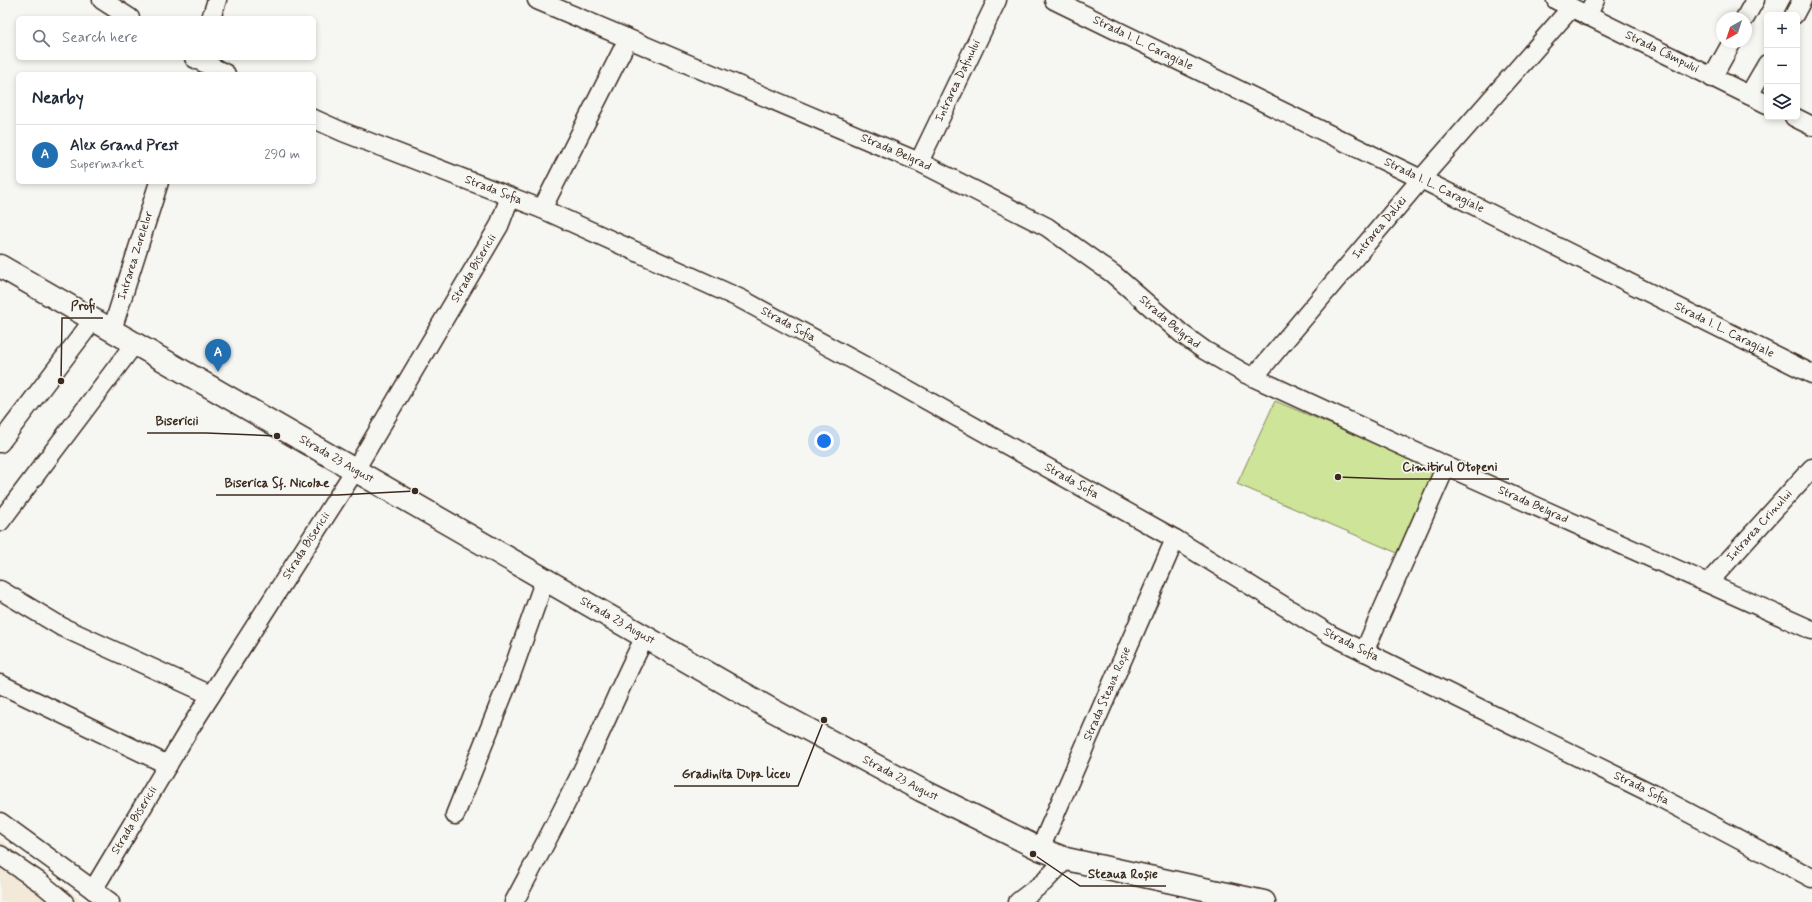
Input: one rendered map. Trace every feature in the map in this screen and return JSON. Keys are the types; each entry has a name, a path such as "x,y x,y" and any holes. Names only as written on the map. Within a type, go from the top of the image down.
{"main road":[{"name":"Strada 23 August","path":"0,266 772,710 883,771 1040,849 1066,859 1264,902"}],"street":[{"path":"102,0 127,16"},
{"path":"212,16 217,0"},
{"name":"Strada Belgrad","path":"537,0 919,162 1047,227 1113,274 1182,334 1204,350 1254,377 1446,466 1812,630"},
{"name":"Intrarea Dafinului","path":"919,162 997,0"},
{"name":"Strada I. L. Caragiale","path":"1054,0 1421,179 1812,374"},
{"path":"1587,16 1595,0"},
{"path":"1748,12 1755,0"},
{"path":"1796,12 1802,0"},
{"name":"Intrarea Daliei","path":"1254,377 1421,179 1563,4"},
{"name":"Strada Câmpului","path":"1563,4 1764,103"},
{"path":"542,209 628,39"},
{"path":"1712,78 1729,48"},
{"path":"196,62 221,72"},
{"path":"1749,96 1764,69"},
{"name":"Strada Sofia","path":"316,120 343,132 542,209 740,299 896,383 1175,539 1324,631 1657,796 1812,878"},
{"path":"1800,120 1812,126"},
{"name":"Intrarea Zorelelor","path":"0,443 103,324 158,184"},
{"name":"Strada Bisericii","path":"93,890 211,695 355,470 499,226 510,197"},
{"path":"0,522 135,343"},
{"path":"1364,652 1446,466"},
{"name":"Intrarea Crinului","path":"1708,583 1812,468"},
{"name":"Strada Steaua Roșie","path":"1040,849 1175,539"},
{"path":"455,816 511,676 545,579"},
{"path":"0,590 62,627 211,695"},
{"path":"514,902 587,762 613,707 625,674 645,637"},
{"path":"0,684 168,765"},
{"path":"0,822 110,902"},
{"path":"0,855 41,883 64,902"},
{"path":"1018,902 1044,882 1066,859"}],"shaded area":[{"path":"0,840 84,902 0,902"}],"green space":[{"path":"1275,401 1440,470 1402,555 1237,484"}],"place":[{"name":"Alex Grand Prest","path":"218,372"},
{"name":"Profi","path":"61,381"},
{"name":"Bisericii","path":"277,436"},
{"name":"Cimitirul Otopeni","path":"1338,477"},
{"name":"Biserica Sf. Nicolae","path":"415,491"},
{"name":"Gradinita Dupa liceu","path":"824,720"},
{"name":"Steaua Roșie","path":"1033,854"}]}
